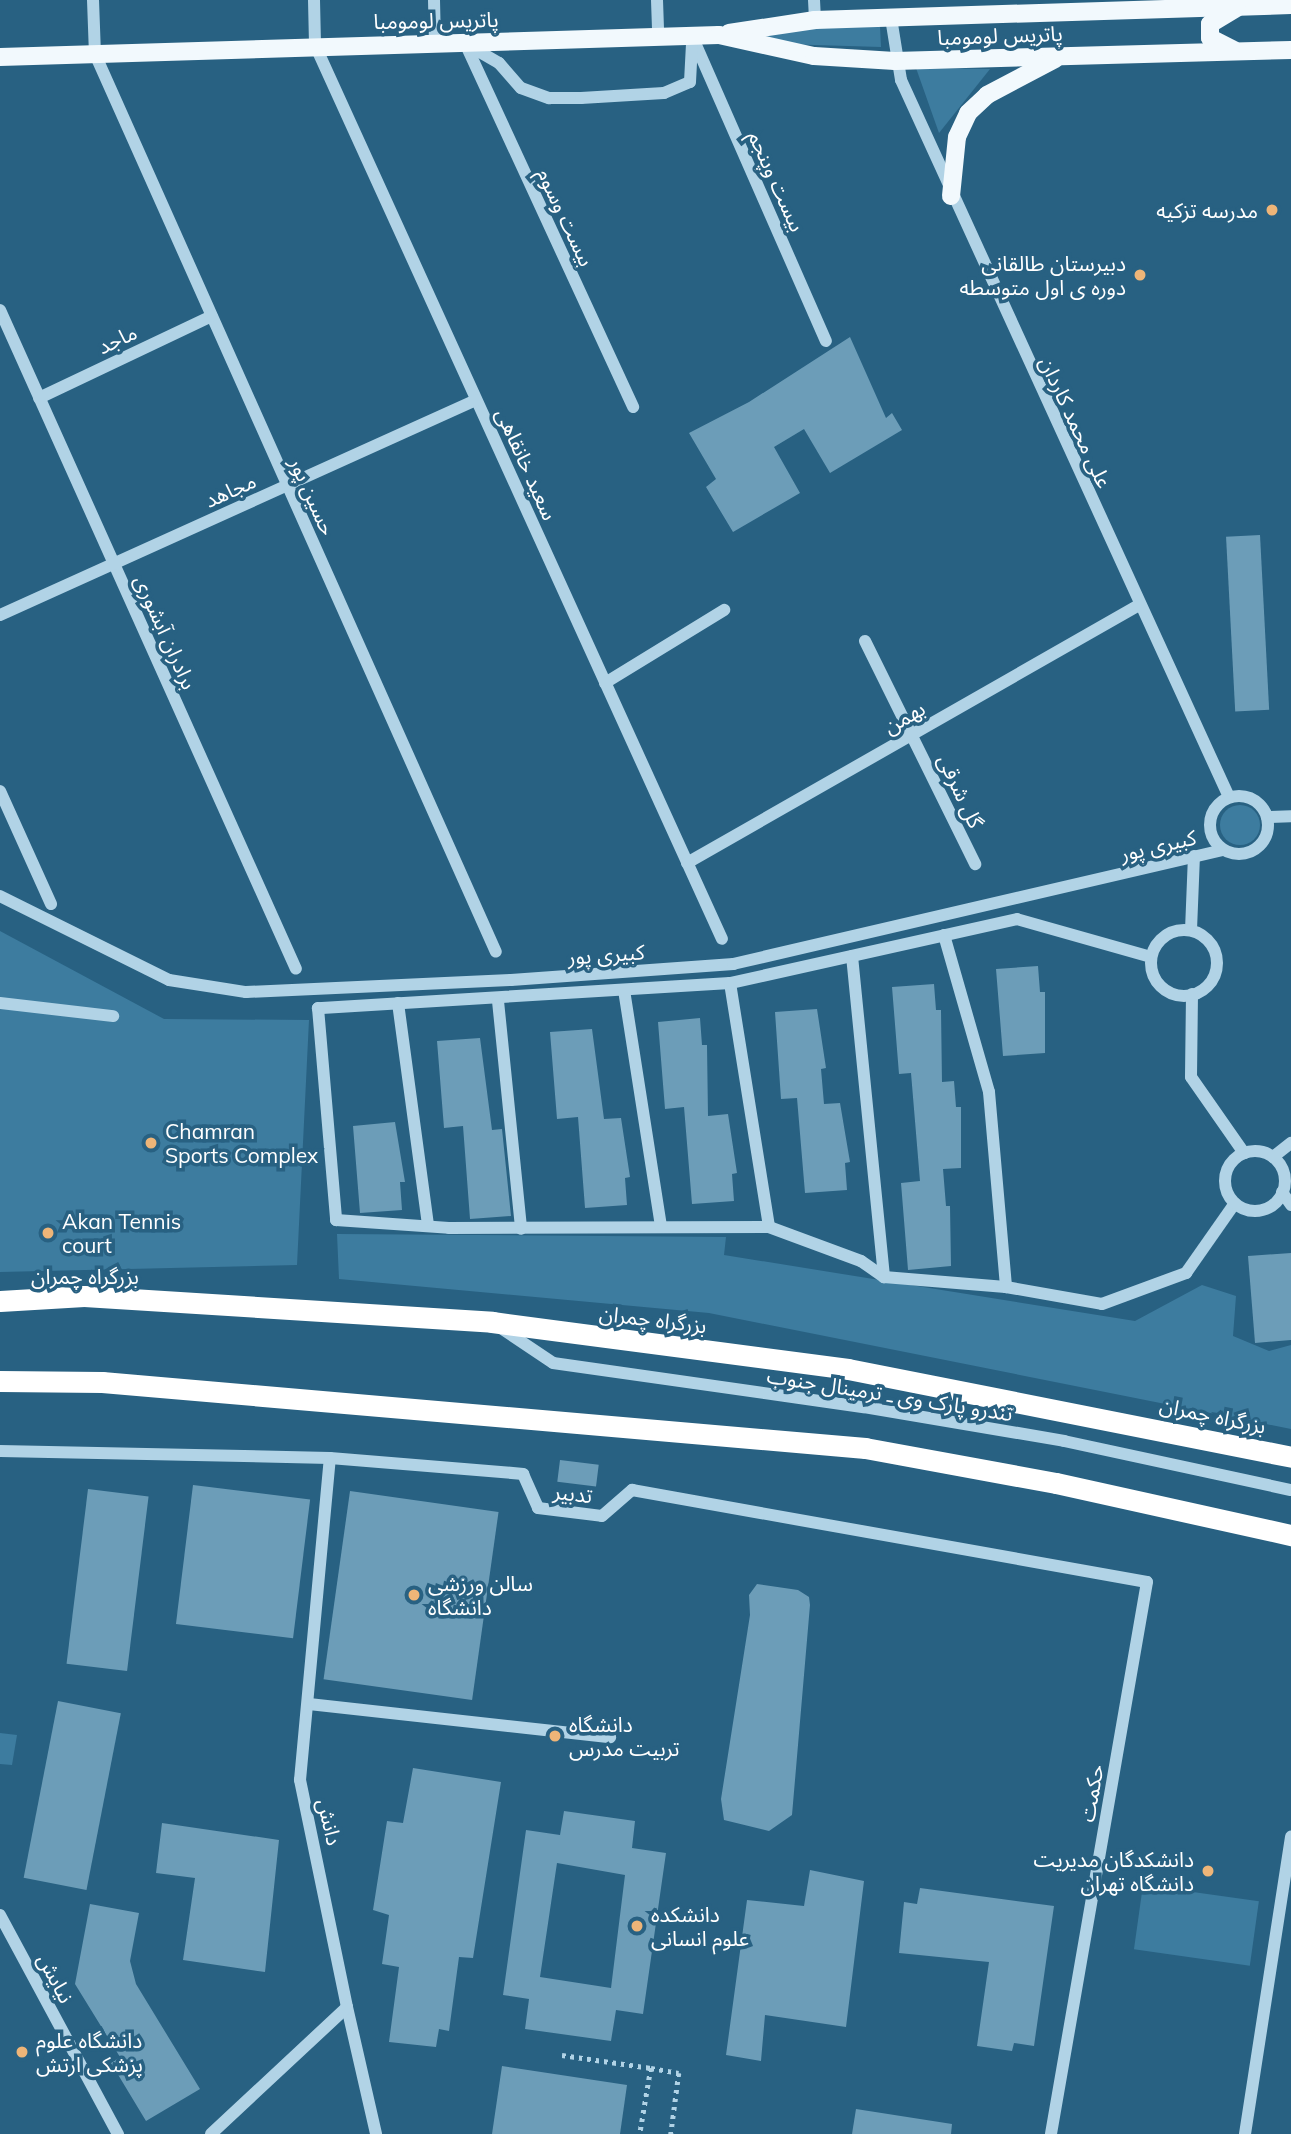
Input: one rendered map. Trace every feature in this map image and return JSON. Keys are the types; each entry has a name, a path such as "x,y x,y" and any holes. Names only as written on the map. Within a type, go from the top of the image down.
{"highway":[{"name":"بزرگراه چمران","path":"0,1301 84,1296 492,1322 848,1369 1291,1457"},
{"path":"0,1381 116,1383 865,1448 1056,1483 1291,1535"}],"main road":[{"name":"پاتریس لومومبا","path":"0,57 315,45 719,35 815,20 891,18 969,8 1172,4 1241,6 1285,3"},
{"path":"1241,6 1210,24 1210,38 1222,47 1241,51"},
{"name":"پاتریس لومومبا","path":"719,35 814,56 895,61 1291,50"},
{"path":"951,196 957,137 968,113 987,95 1058,57"}],"street":[{"path":"93,0 95,54"},
{"name":"سعید خانقاهی","path":"314,0 315,45 722,939"},
{"path":"434,0 435,44"},
{"path":"657,0 658,37"},
{"path":"814,0 815,20"},
{"name":"علی محمد کاردان","path":"891,18 895,61 951,196 1229,796"},
{"path":"465,43 499,63 521,88 549,98 581,98 664,93 690,82 692,36"},
{"name":"بیست وپنجم","path":"692,36 826,341"},
{"name":"بیست وسوم","path":"465,43 633,407"},
{"name":"حسین پور","path":"95,54 496,953"},
{"name":"برادران آبشوری","path":"0,310 296,969"},
{"name":"ماجد","path":"39,398 212,316"},
{"name":"مجاهد","path":"0,615 477,400"},
{"name":"بهمن","path":"687,863 1139,605"},
{"path":"605,683 724,610"},
{"name":"گل شرقی","path":"865,641 975,864"},
{"path":"0,791 51,904"},
{"path":"1229,796 1257,801 1268,817 1266,837 1252,851 1223,850 1211,835 1210,817 1229,796"},
{"path":"1268,817 1291,816"},
{"name":"کبیری پور","path":"0,896 169,980 246,992 511,981 733,964 1223,850"},
{"path":"1191,930 1194,856"},
{"path":"1151,957 1017,919 730,983 498,1001 318,1008 336,1220 521,1228 769,1227 861,1261 884,1277 1006,1287 1102,1304 1186,1273 1234,1203"},
{"path":"1191,930 1209,941 1216,961 1211,982 1192,994 1181,995 1161,987 1151,967 1151,957 1161,939 1191,930"},
{"path":"944,935 989,1091 1006,1287"},
{"path":"852,956 884,1277"},
{"path":"730,983 769,1227"},
{"path":"624,990 661,1227"},
{"path":"1192,994 1191,1077 1244,1153"},
{"path":"498,1001 521,1228"},
{"path":"0,1003 113,1016"},
{"path":"398,1003 428,1226"},
{"path":"1234,1203 1225,1175 1235,1158 1244,1153 1273,1157 1291,1143"},
{"path":"1273,1157 1284,1173 1282,1192 1291,1205"},
{"path":"1234,1203 1261,1210 1282,1192"},
{"name":"تندرو پارک وی ـ ترمینال جنوب","path":"492,1322 553,1363 864,1407 1064,1441 1291,1490"},
{"name":"تدبیر","path":"0,1451 330,1458 523,1474 538,1508 602,1516 632,1490 1147,1583"},
{"name":"دانش","path":"330,1458 300,1780 376,2134"},
{"name":"حکمت","path":"1051,2134 1147,1583"},
{"path":"309,1704 610,1737"},
{"path":"1245,2134 1291,1837"},
{"name":"نیایش","path":"0,1915 118,2134"},
{"path":"211,2134 347,2007"}],"path":[{"path":"562,2055 679,2073 671,2134"},
{"path":"640,2134 652,2068"}],"shaded area":[{"path":"880,26 881,47 781,44 747,35 781,29"},
{"path":"916,68 990,69 939,133"},
{"path":"1240,805 1254,811 1260,825 1254,839 1240,845 1226,839 1220,825 1226,811"},
{"name":"Chamran Sports Complex","path":"0,931 164,1019 309,1020 297,1265 0,1272"},
{"path":"337,1234 726,1237 724,1255 1135,1321 1202,1285 1236,1296 1233,1336 1269,1351 1291,1345 1291,1429 709,1313 339,1279"},
{"path":"0,1733 17,1735 12,1765 0,1764"},
{"path":"1143,1885 1259,1901 1250,1966 1134,1949"}],"building":[{"path":"850,337 886,418 892,413 902,430 830,473 804,429 774,447 800,493 733,532 706,487 716,479 689,433 749,402"},
{"path":"1260,535 1269,710 1235,712 1226,537"},
{"path":"1038,966 1040,992 1045,992 1045,1053 1003,1056 996,969"},
{"path":"934,984 936,1010 941,1010 942,1082 954,1081 956,1107 961,1107 961,1168 943,1169 946,1206 950,1206 951,1266 908,1270 901,1183 920,1181 911,1073 899,1074 892,987"},
{"path":"817,1009 826,1068 821,1069 824,1104 840,1103 850,1162 845,1163 847,1190 805,1193 797,1098 781,1099 775,1012"},
{"path":"700,1018 702,1045 707,1045 708,1116 728,1114 737,1173 732,1174 734,1201 692,1204 684,1107 665,1109 658,1022"},
{"path":"592,1029 604,1119 621,1118 630,1177 625,1178 627,1205 585,1208 578,1117 557,1119 550,1032"},
{"path":"480,1038 492,1130 502,1129 511,1216 470,1219 463,1126 444,1128 437,1041"},
{"path":"395,1122 405,1182 400,1182 402,1210 360,1213 353,1126"},
{"path":"1291,1253 1291,1340 1255,1343 1248,1256"},
{"path":"560,1460 599,1465 596,1487 557,1482"},
{"path":"193,1485 310,1499 293,1638 176,1624"},
{"path":"88,1489 149,1496 127,1671 67,1664"},
{"name":"سالن ورزشی دانشگاه","path":"350,1491 499,1512 472,1700 324,1679"},
{"path":"757,1584 798,1590 809,1597 810,1605 792,1815 769,1831 724,1820 721,1799 750,1615 749,1595"},
{"path":"58,1701 121,1713 86,1890 24,1878"},
{"path":"413,1768 501,1782 473,1958 459,1957 449,2031 439,2029 436,2047 389,2042 399,1967 382,1964 389,1915 373,1910 387,1821 403,1823"},
{"name":"دانشکده علوم انسانی","path":"564,1811 635,1821 632,1848 666,1853 643,2014 616,2010 611,2041 525,2029 529,1999 503,1995 526,1830 560,1835","holes":["557,1863 625,1875 611,1988 540,1977"]},
{"path":"162,1823 279,1840 265,1972 183,1960 195,1878 156,1873"},
{"path":"810,1870 864,1881 846,2027 765,2015 761,2061 726,2055 747,1900 804,1906"},
{"path":"920,1888 1054,1906 1034,2046 1014,2043 1012,2051 977,2046 989,1962 899,1953 904,1902 917,1904"},
{"path":"90,1904 139,1913 130,1961 136,1984 200,2089 146,2121 111,2063 120,2057 75,1984"},
{"path":"502,2066 627,2085 620,2134 492,2134"},
{"path":"856,2109 952,2124 951,2134 852,2134"}],"place":[{"name":"مدرسه تزکیه","path":"1272,210"},
{"name":"دبیرستان طالقانی دوره ی اول متوسطه","path":"1140,275"},
{"name":"Chamran Sports Complex","path":"151,1143"},
{"name":"Akan Tennis court","path":"48,1233"},
{"name":"سالن ورزشی دانشگاه","path":"414,1595"},
{"name":"دانشگاه تربیت مدرس","path":"555,1736"},
{"name":"دانشکدگان مدیریت دانشگاه تهران","path":"1208,1871"},
{"name":"دانشکده علوم انسانی","path":"637,1926"},
{"name":"دانشگاه علوم پزشکی ارتش","path":"22,2052"}]}
